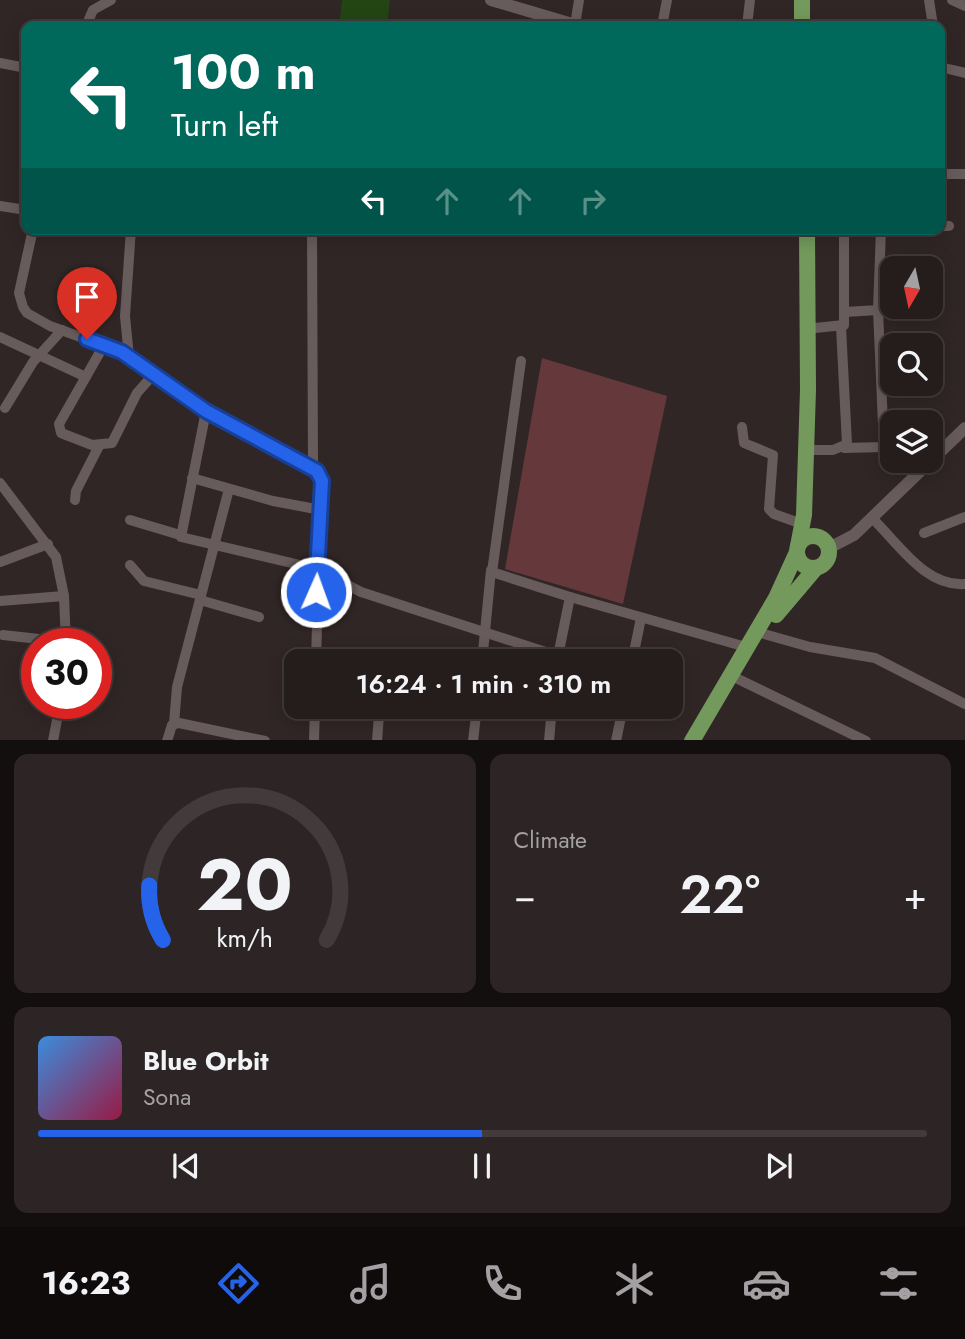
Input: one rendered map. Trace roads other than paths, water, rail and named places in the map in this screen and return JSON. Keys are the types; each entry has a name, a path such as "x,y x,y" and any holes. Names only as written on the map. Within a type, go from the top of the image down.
{"main road":[{"path":"802,0 802,21"},
{"path":"810,0 810,21"},
{"path":"692,740 787,577 803,524 808,377 807,235"},
{"path":"702,740 783,604 815,569 828,559 829,548 816,536 812,527 815,328 813,235"},
{"path":"797,549 806,538 816,536"},
{"path":"797,549 804,566 815,569"}],"street":[{"path":"88,21 93,10 111,0"},
{"path":"491,0 519,4 564,21"},
{"path":"577,21 579,0"},
{"path":"663,21 667,0"},
{"path":"748,21 750,0"},
{"path":"929,0 932,21"},
{"path":"952,0 965,6"},
{"path":"0,63 21,67"},
{"path":"945,68 965,73"},
{"path":"945,174 965,174"},
{"path":"0,206 21,209"},
{"path":"32,235 20,300 27,313 61,330 129,357 206,411 313,467 322,481 316,649"},
{"path":"129,357 125,316 131,235"},
{"path":"312,235 313,467"},
{"path":"844,235 845,313 841,327 847,419 847,444 844,448"},
{"path":"814,450 884,447 878,310 881,235"},
{"path":"845,313 878,310"},
{"path":"815,328 841,327"},
{"path":"5,408 39,356 61,330"},
{"path":"0,337 86,377"},
{"path":"104,345 59,424 58,431 69,438 99,446 115,440 137,393 153,375"},
{"path":"483,649 491,570 521,362"},
{"path":"180,535 206,411"},
{"path":"742,427 744,443 773,455 769,509 774,514 803,524"},
{"path":"829,548 854,535 965,428"},
{"path":"75,500 77,488 99,446"},
{"path":"192,478 321,510"},
{"path":"0,483 56,557 64,596 65,628"},
{"path":"167,740 174,724 175,696 229,489"},
{"path":"924,533 965,517"},
{"path":"872,518 934,579 951,584 965,584"},
{"path":"130,520 214,546 317,564 336,579 361,592 529,649"},
{"path":"0,562 48,544"},
{"path":"130,565 144,581 259,617"},
{"path":"491,570 503,578 746,647"},
{"path":"0,601 64,596"},
{"path":"560,649 570,597"},
{"path":"635,649 641,618"},
{"path":"764,634 810,647 875,658 965,704"},
{"path":"3,635 21,637"},
{"path":"738,679 866,740"},
{"path":"53,740 57,719"},
{"path":"314,719 314,740"},
{"path":"377,740 380,719"},
{"path":"473,740 476,719"},
{"path":"549,740 551,719"},
{"path":"616,740 620,719"},
{"path":"174,724 190,724 265,740"}]}
